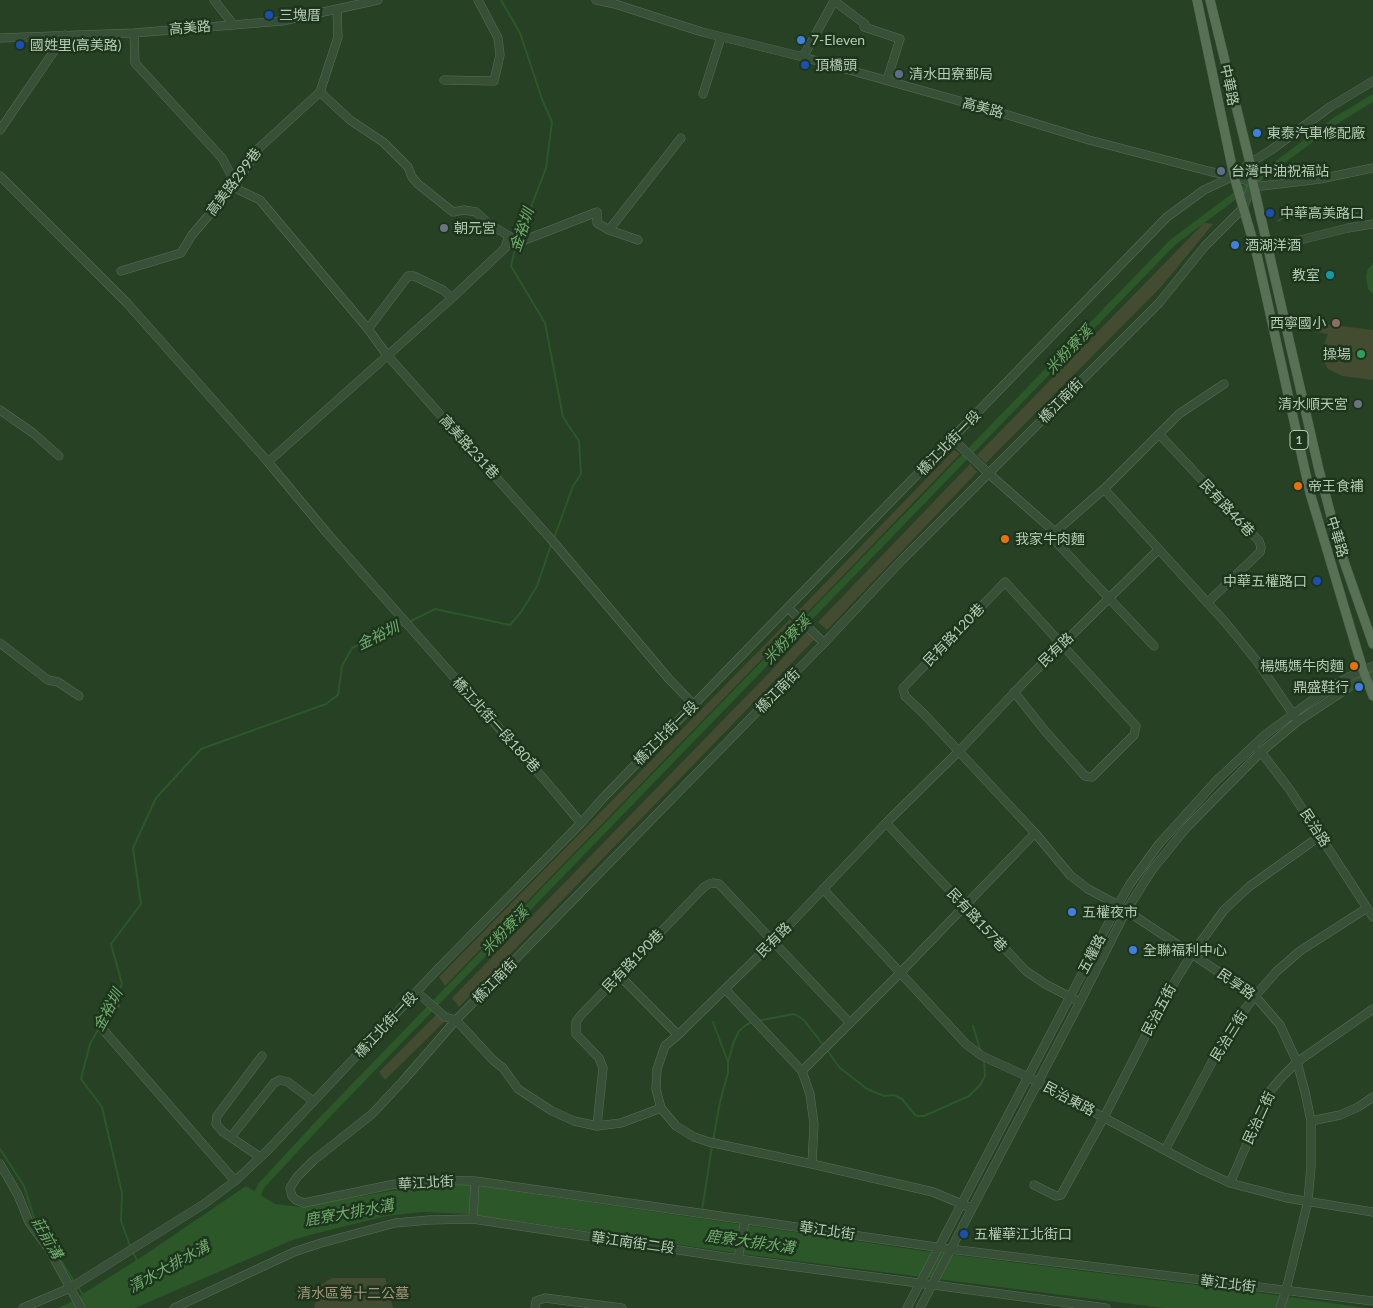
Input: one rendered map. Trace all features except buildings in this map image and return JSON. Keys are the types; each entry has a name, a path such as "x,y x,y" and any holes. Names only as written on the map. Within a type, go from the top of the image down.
{"main road":[{"name":"中華路","path":"1197,0 1235,176"},
{"name":"中華路","path":"1210,0 1250,162"},
{"name":"1","path":"1250,162 1253,183"},
{"name":"1","path":"1235,176 1243,208"},
{"name":"中華路","path":"1253,183 1319,470 1340,550 1373,644"},
{"name":"中華路","path":"1243,208 1257,255 1310,493 1373,696"}],"street":[{"path":"214,0 233,24"},
{"name":"高美路","path":"0,38 134,33 233,24 282,22 378,0"},
{"path":"444,80 494,82 500,55 498,38 478,0"},
{"name":"高美路","path":"596,0 721,37 887,80 1062,130 1089,140 1212,172 1235,176 1262,186 1320,179 1373,168"},
{"path":"804,57 834,1 865,24 864,28 900,39 887,80"},
{"name":"高美路299巷","path":"121,271 181,252 237,182 258,148 320,92 338,37 337,10"},
{"name":"高美路231巷","path":"134,33 135,63 222,158 240,190 260,200 388,355 558,547 669,679 694,705"},
{"path":"0,130 65,35"},
{"path":"703,94 721,37"},
{"name":"橋江北街一段","path":"23,1308 70,1288 204,1204 235,1182 604,797 694,705 791,612 951,441 1167,217 1204,190 1235,176 1250,162 1271,150 1330,107 1373,81"},
{"path":"320,92 350,120 383,142 408,167 412,177 418,184 454,212 464,210 476,212 489,224 517,243 597,212 597,222 608,230 638,240"},
{"path":"608,230 681,138"},
{"name":"橋江北街一段180巷","path":"0,176 127,303 543,778 580,824"},
{"name":"橋江南街","path":"290,1188 297,1177 314,1160 372,1114 456,1020 824,643 902,560 1159,303 1205,246 1243,208 1253,183"},
{"path":"1268,248 1348,228 1373,224"},
{"path":"268,462 452,298 505,248 509,236"},
{"path":"368,329 408,276 414,276 443,290 452,298"},
{"path":"1055,532 1104,489 1179,414 1224,384"},
{"path":"0,410 33,433 59,456"},
{"name":"民有路46巷","path":"1159,434 1259,541 1261,547 1260,552 1207,602"},
{"path":"951,441 960,446 1055,532 1057,543 1154,646"},
{"path":"1104,489 1207,602 1256,660 1298,721"},
{"name":"民有路","path":"971,1208 933,1192 709,1142 694,1137 676,1126 661,1108 656,1089 657,1069 665,1046 774,941 1014,692 1158,550"},
{"name":"民有路120巷","path":"959,751 905,696 903,688 1005,582 1062,644"},
{"path":"791,612 824,643"},
{"path":"0,643 39,674 48,680 58,682 79,696"},
{"path":"1014,692 1085,776 1092,777 1134,735 1136,726 1062,644"},
{"path":"1368,675 1373,666"},
{"name":"五權路","path":"907,1308 1118,905 1130,884 1159,844 1210,788 1249,750 1293,713 1346,678 1368,675"},
{"name":"五權路","path":"920,1308 1126,911 1152,870 1181,834 1224,788 1262,752 1298,721 1368,675"},
{"path":"1249,750 1262,752"},
{"name":"民享路","path":"959,751 1070,875 1088,889 1118,905 1255,996 1280,1025 1297,1062 1311,1121 1311,1166 1308,1201 1280,1308"},
{"name":"民治路","path":"1262,752 1290,790 1373,917"},
{"name":"民有路157巷","path":"886,823 1026,972 1080,1002"},
{"path":"802,1071 901,972 1034,833"},
{"name":"民治五街","path":"1034,1185 1056,1196 1061,1195 1104,1117 1166,996 1192,954 1224,910 1250,886 1320,836"},
{"name":"民有路190巷","path":"597,1126 603,1068 599,1058 576,1034 576,1022 581,1015 704,887 713,883 719,884 774,941"},
{"name":"民治東路","path":"823,889 966,1044 982,1056 1038,1082 1200,1169 1230,1183 1287,1198 1373,1212"},
{"name":"民治三街","path":"1165,1150 1228,1032 1255,996 1277,971 1300,951 1367,908"},
{"path":"774,941 850,1023"},
{"path":"620,976 678,1035"},
{"path":"725,989 802,1071 810,1094 814,1124 812,1164"},
{"path":"417,992 445,1017 456,1020 493,1060 503,1068 518,1089 552,1111 574,1120 597,1126 621,1123 661,1108"},
{"path":"115,1005 100,1026 235,1182"},
{"name":"民治二街","path":"1230,1183 1271,1090 1280,1078 1297,1062 1373,1010"},
{"path":"260,1157 223,1132 216,1124 217,1116 262,1056"},
{"path":"231,1137 274,1082 280,1080 288,1082 313,1101"},
{"path":"1311,1121 1340,1115 1358,1107 1373,1097"},
{"path":"0,1164 18,1195 29,1222 49,1249 81,1308"},
{"name":"華江北街","path":"290,1188 292,1196 304,1203 424,1180 475,1183 949,1251 1373,1301"},
{"path":"473,1218 475,1183"},
{"name":"華江南街二段","path":"174,1308 294,1252 320,1243 396,1223 473,1218 738,1257 921,1280 1106,1308"},
{"path":"738,1257 745,1222"},
{"path":"535,1308 536,1301 545,1298 622,1308"}],"green space":[{"path":"1204,223 1213,224 1161,287 986,463 977,455"},
{"path":"1317,323 1373,330 1373,380 1342,376 1328,369 1323,360 1322,350 1328,334 1316,332"},
{"path":"954,450 960,454 805,615 799,610"},
{"path":"970,464 977,472 827,630 818,622"},
{"path":"790,619 795,625 445,986 439,977"},
{"path":"808,630 817,637 459,1007 452,998 768,674"},
{"path":"441,1010 448,1018 385,1080 379,1072"},
{"name":"清水區第十二公墓","path":"332,1278 385,1278 393,1308 314,1308 320,1285"}],"water":[{"path":"1373,263 1373,295 1368,289 1366,276 1368,269"},
{"path":"464,1184 924,1251 1367,1308 1163,1308 743,1254 469,1214 422,1212 387,1216 290,1241 135,1308 57,1308 67,1304 146,1254 246,1186 275,1204 300,1207 402,1189"}],"waterway":[{"name":"金裕圳","path":"501,0 520,33 542,99 552,122 546,168 518,241"},
{"name":"米粉寮溪","path":"255,1200 261,1186 323,1119 1173,242 1335,121 1373,98"},
{"path":"1278,221 1287,215 1305,210 1326,213 1360,213"},
{"name":"金裕圳","path":"516,245 511,266 545,323 563,417 579,441 581,474 573,486 554,538"},
{"name":"金裕圳","path":"409,622 435,609 510,625 521,612 537,586 551,545"},
{"name":"金裕圳","path":"113,1002 122,984 111,944 141,904 133,848 156,798 201,749 326,704 338,695 342,666 352,648 404,624"},
{"path":"757,1021 794,1014 804,1020 824,1046"},
{"path":"713,1022 728,1062"},
{"path":"713,1141 720,1102 728,1073 728,1062 734,1041 739,1031 752,1022"},
{"path":"973,1026 981,1052"},
{"name":"金裕圳","path":"99,1028 90,1044 81,1079 102,1107 122,1193 121,1221 130,1246"},
{"path":"827,1050 840,1068 867,1089 884,1096 894,1095 902,1099 918,1116 924,1116 969,1096 980,1085 985,1076 984,1059"},
{"path":"702,1210 712,1146"},
{"name":"莊前溝","path":"0,1149 24,1186 36,1224 75,1283"},
{"name":"金裕圳","path":"132,1251 138,1262"},
{"name":"莊前溝","path":"78,1287 83,1295"}],"place":[{"name":"三塊厝","path":"269,15"},
{"name":"7-Eleven","path":"801,40"},
{"name":"國姓里(高美路)","path":"20,45"},
{"name":"頂橋頭","path":"805,65"},
{"name":"清水田寮郵局","path":"899,74"},
{"name":"東泰汽車修配廠","path":"1257,133"},
{"name":"台灣中油祝福站","path":"1221,171"},
{"name":"中華高美路口","path":"1270,213"},
{"name":"朝元宮","path":"444,228"},
{"name":"酒湖洋酒","path":"1235,245"},
{"name":"教室","path":"1330,275"},
{"name":"西寧國小","path":"1336,323"},
{"name":"操場","path":"1361,354"},
{"name":"清水順天宮","path":"1358,404"},
{"name":"帝王食補","path":"1298,486"},
{"name":"我家牛肉麵","path":"1005,539"},
{"name":"中華五權路口","path":"1317,581"},
{"name":"楊媽媽牛肉麵","path":"1354,666"},
{"name":"鼎盛鞋行","path":"1359,687"},
{"name":"五權夜市","path":"1072,912"},
{"name":"全聯福利中心","path":"1133,950"},
{"name":"五權華江北街口","path":"964,1234"}],"water label":[{"name":"鹿寮大排水溝","path":"349,1213"},
{"name":"鹿寮大排水溝","path":"750,1242"},
{"name":"清水大排水溝","path":"169,1267"}]}
